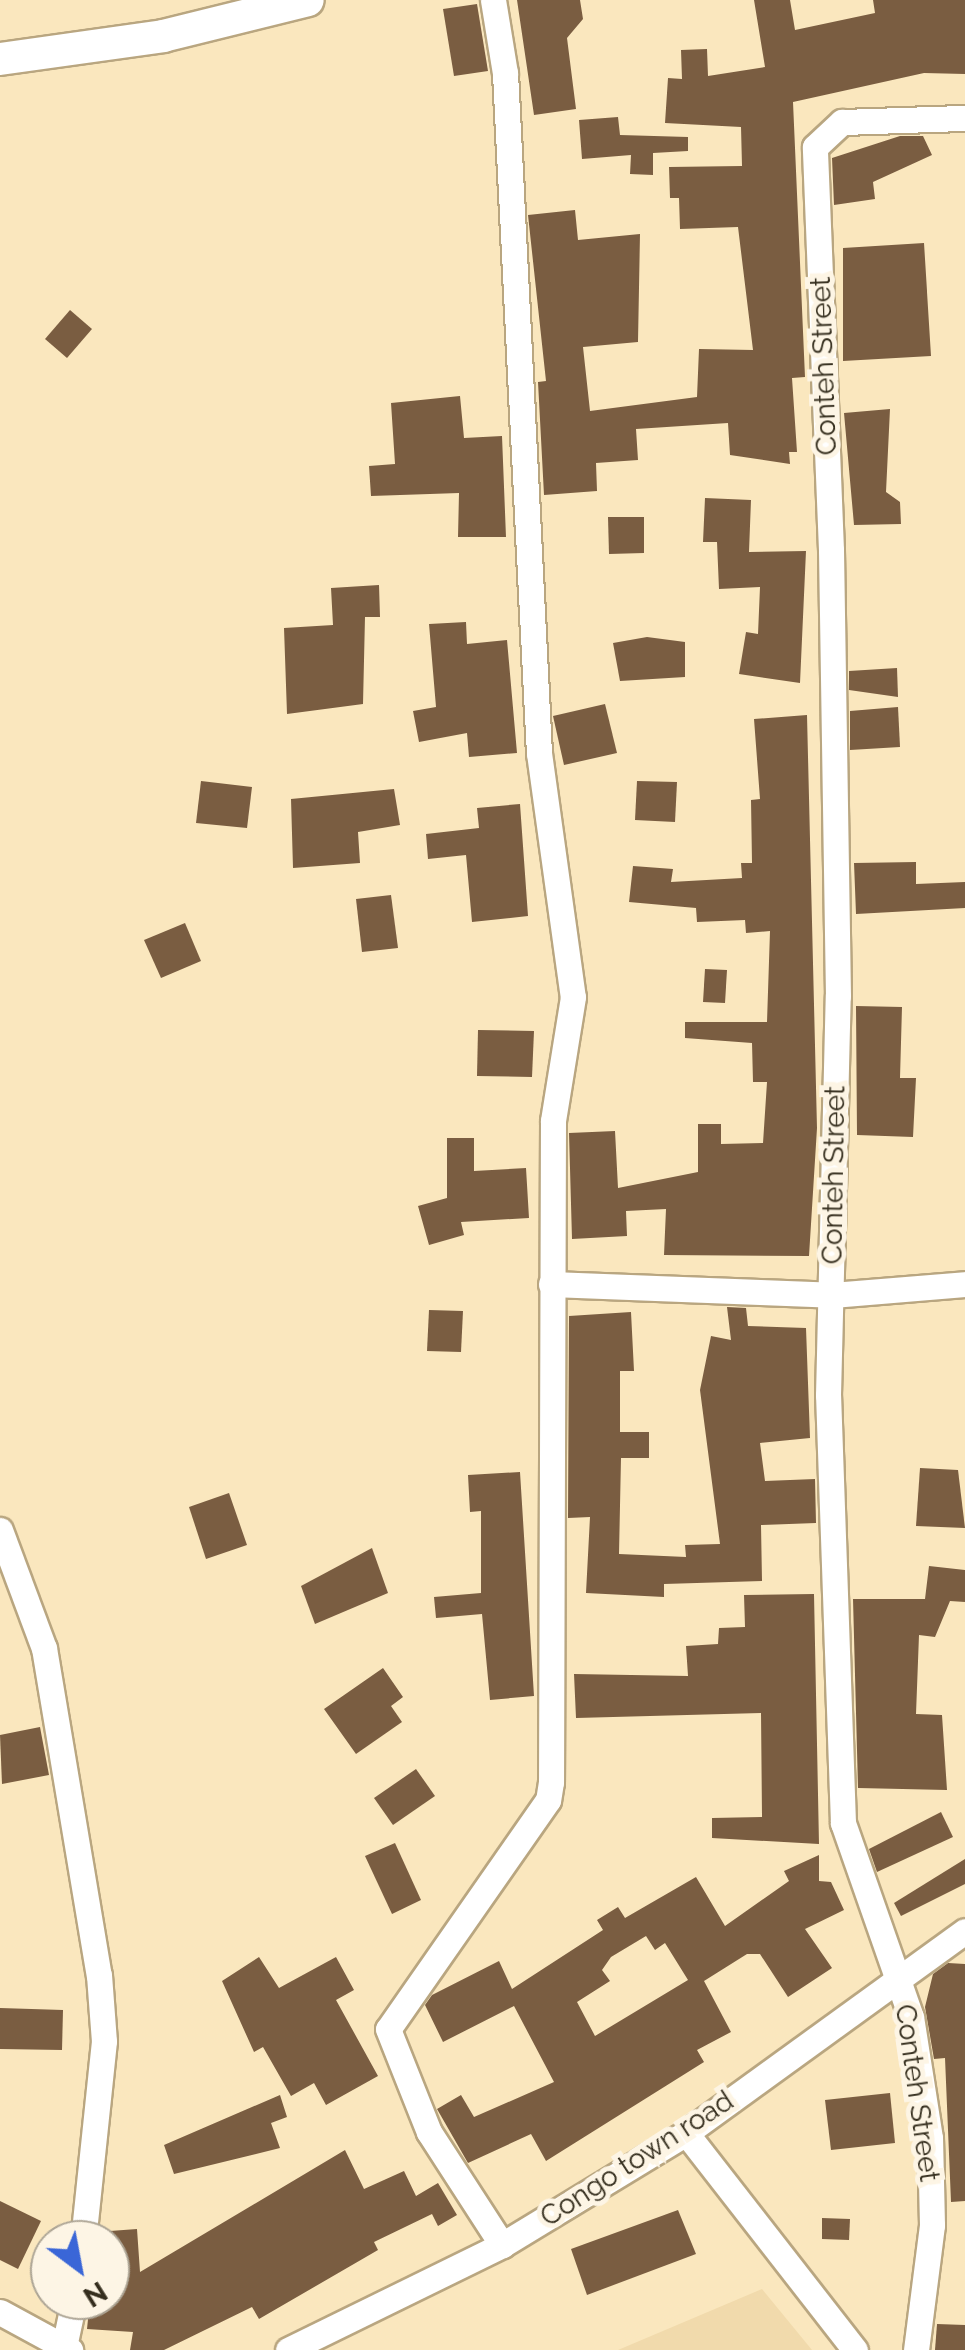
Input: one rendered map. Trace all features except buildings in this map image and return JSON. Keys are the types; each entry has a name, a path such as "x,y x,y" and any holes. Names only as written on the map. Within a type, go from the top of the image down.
{"main road":[{"path":"0,59 163,36 308,0"}],"street":[{"path":"494,0 506,73 539,753 573,996 553,1121 548,1800 388,2029 429,2132 502,2245"},
{"name":"Conteh Street","path":"916,2350 932,2225 930,2138 898,1974 843,1823 832,1296 833,666 815,148 842,122 965,118"},
{"path":"551,1284 832,1296 965,1284"},
{"path":"0,1530 44,1648 99,1975 104,2041 85,2220"},
{"name":"Congo town road","path":"288,2350 502,2245 686,2133 898,1974 965,1931"},
{"name":"Congo town road","path":"686,2133 855,2350"},
{"path":"0,2312 67,2348 71,2320"}],"shaded area":[{"path":"762,2289 812,2350 618,2350"}]}
